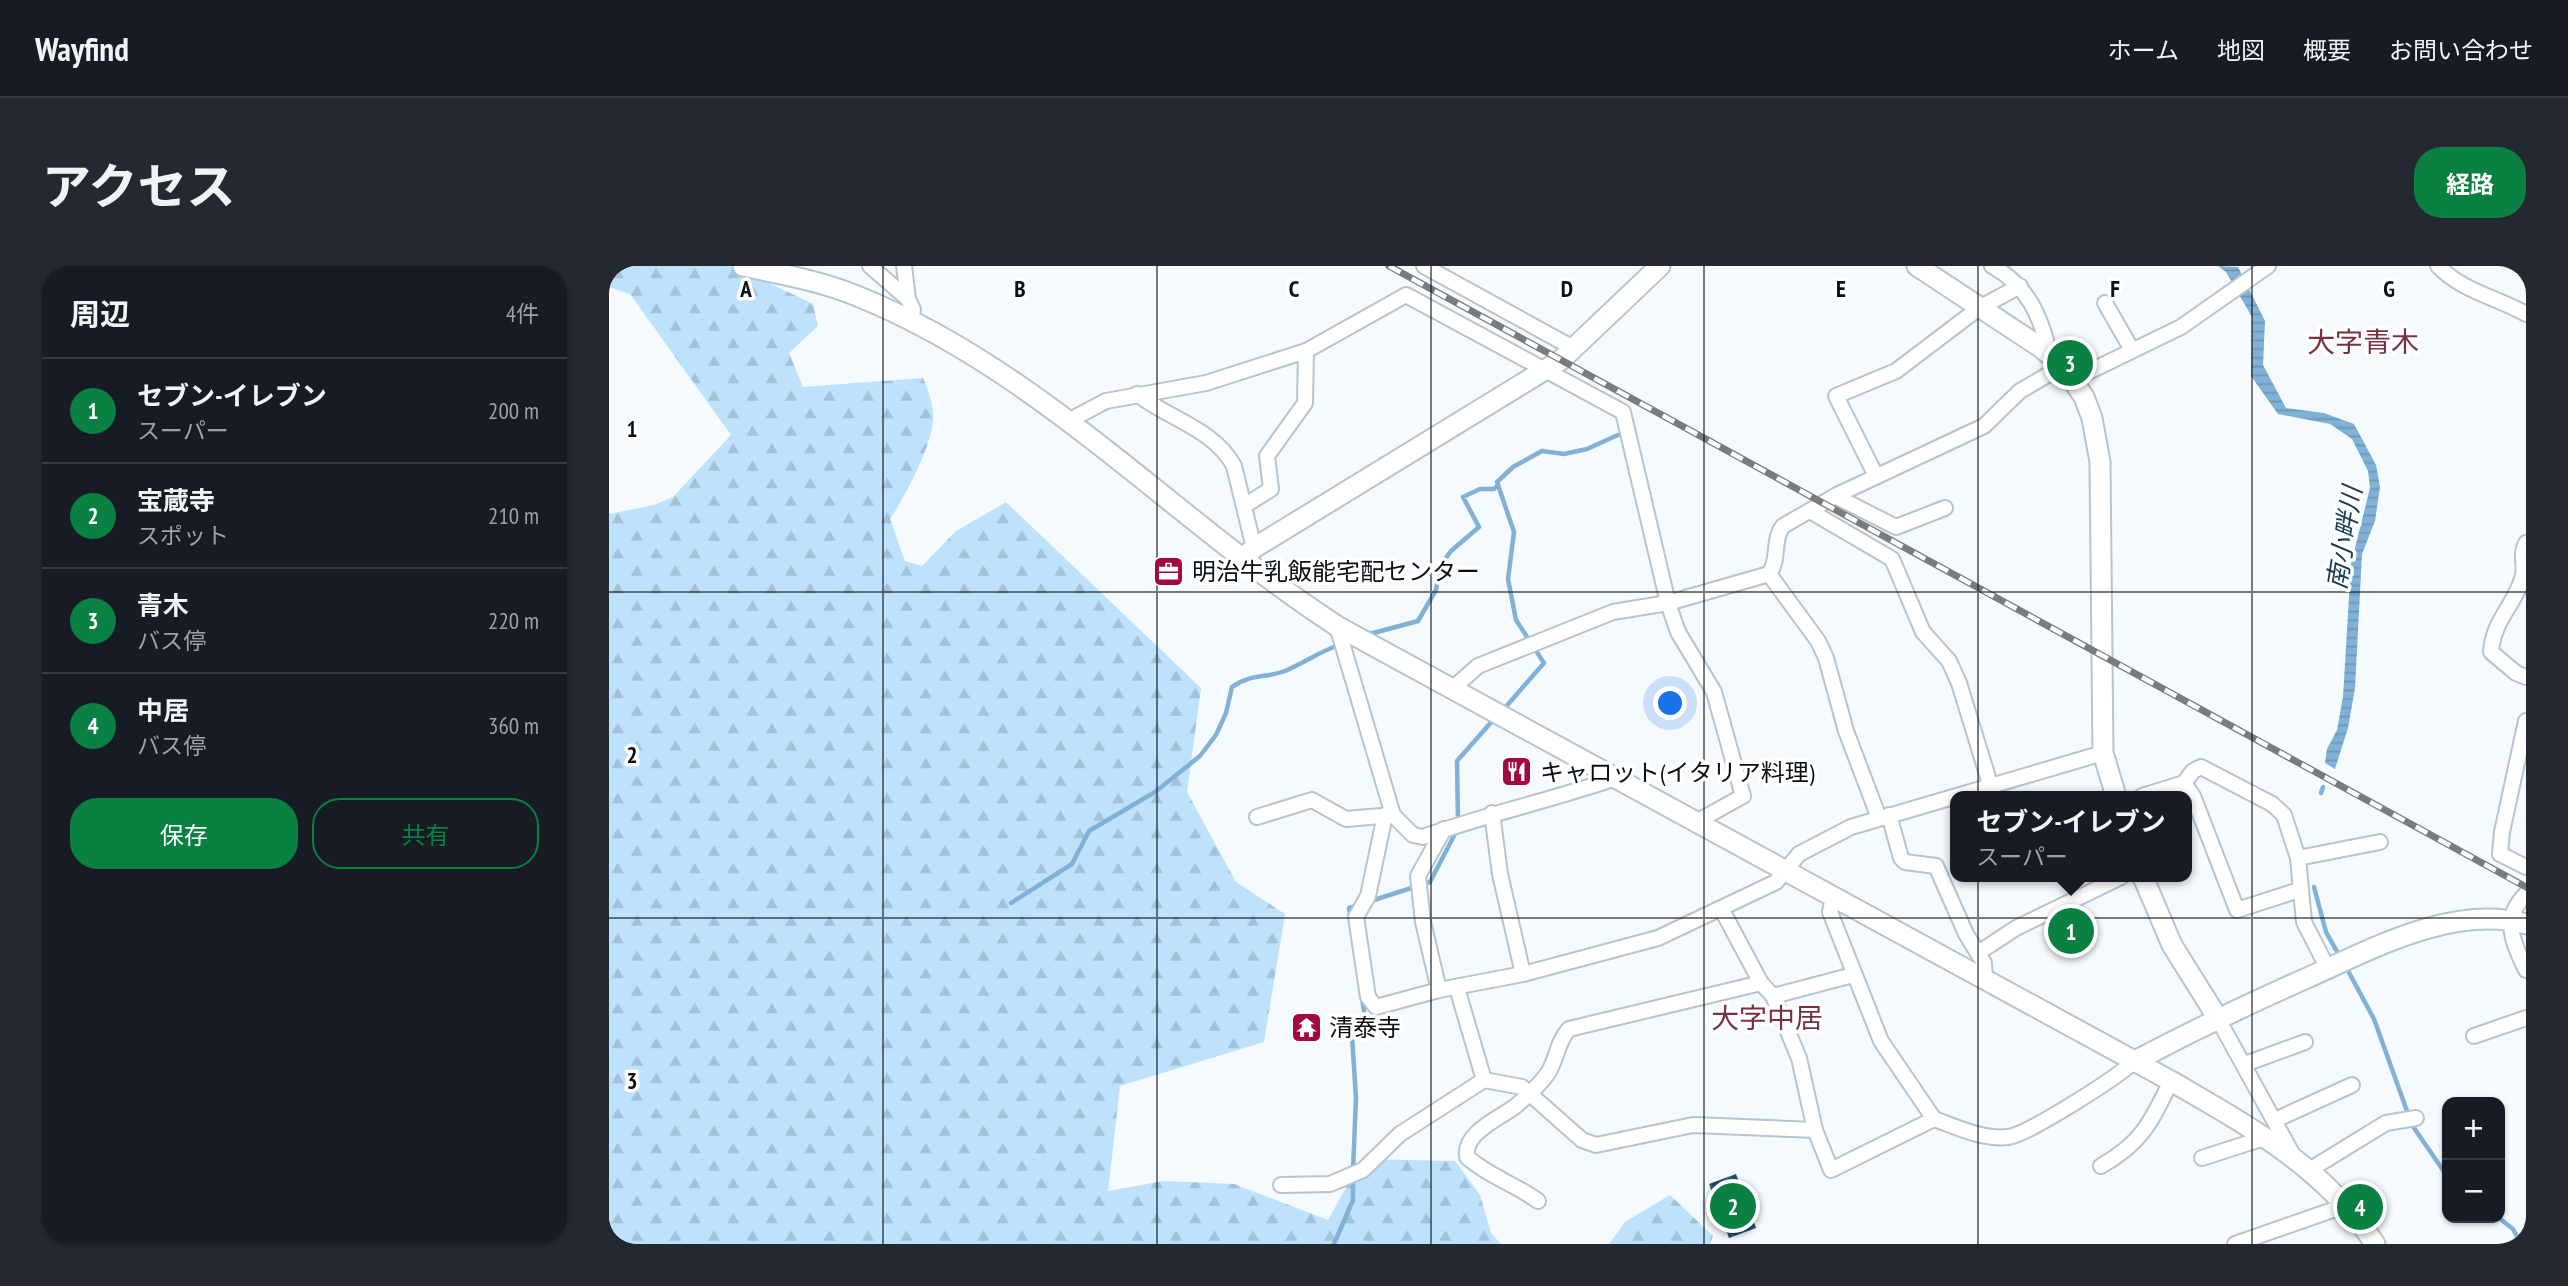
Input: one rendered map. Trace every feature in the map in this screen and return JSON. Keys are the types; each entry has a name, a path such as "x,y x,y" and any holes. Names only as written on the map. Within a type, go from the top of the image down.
{"street":[{"path":"744,266 855,295 911,321 994,367 1248,554 1337,626 2133,1062 2271,1129"},
{"path":"870,266 908,299"},
{"path":"904,266 908,299 913,310 911,321"},
{"path":"1424,266 1575,349"},
{"path":"1248,554 1546,370 1575,349 1660,266"},
{"path":"1917,266 2062,367"},
{"path":"1992,266 2020,286 2036,309 2062,367 2092,418 2100,462 2103,753 2114,791"},
{"path":"1451,690 1478,666 1529,643 1613,612 1668,603 1769,573 1775,566 1778,533 1809,511 1876,476 1984,426 2020,391 2062,367 2132,350 2181,327 2269,266"},
{"path":"2438,266 2462,287 2503,301 2526,314"},
{"path":"1876,476 1836,396 1896,371 1979,308 2020,286"},
{"path":"1068,421 1106,401 1206,383 1305,351 1406,295 1623,412 1668,603 1678,632 1714,692 1743,796 1697,821"},
{"path":"2105,303 2132,350"},
{"path":"1244,506 1271,489 1267,456 1305,403 1305,351"},
{"path":"1137,394 1153,407 1208,435 1227,454 1244,506 1248,554"},
{"path":"1835,496 1896,527 1945,508"},
{"path":"1809,511 1892,559 1923,632 1949,661 1959,683 1990,784"},
{"path":"2526,542 2522,550 2523,576 2492,634 2491,652 2516,673 2526,677"},
{"path":"1769,573 1822,650 1846,731 1901,858 1905,862 1936,866 1966,934 1984,963 1985,980"},
{"path":"1337,626 1389,815 1368,896 1356,917 1369,997 1376,1007 1439,990 1523,974 1658,938 1776,882 1799,854 1851,827 1950,796"},
{"path":"2526,721 2502,832 2500,854 2526,867"},
{"path":"1968,791 2103,753"},
{"path":"2158,791 2184,783 2187,776 2201,767 2272,804 2284,815 2298,858 2299,890 2307,930 2332,967"},
{"path":"1257,817 1312,800 1346,819 1389,815 1413,835 1423,836 1492,813 1546,802 1616,778"},
{"path":"2184,783 2190,791"},
{"path":"2192,795 2237,910 2299,890"},
{"path":"1492,813 1500,874 1523,974"},
{"path":"1439,990 1423,922 1418,876 1444,829"},
{"path":"2298,858 2380,842"},
{"path":"1978,953 2017,928 2111,882"},
{"path":"2145,882 2172,945 2245,1064 2271,1129 2293,1155 2311,1169 2375,1244"},
{"path":"2526,894 2517,902 2518,922 2511,938 2526,970"},
{"path":"1833,897 1830,912 1881,1041 1934,1119 1989,1137 2010,1137 2036,1126 2119,1076 2133,1062 2217,1017 2356,957 2437,927 2474,921 2518,922"},
{"path":"1721,910 1761,983 1773,996 1799,1058 1815,1130 1831,1170 1934,1119"},
{"path":"1773,996 1853,975"},
{"path":"1538,1201 1518,1186 1485,1172 1467,1157 1466,1150 1469,1140 1530,1094 1549,1071 1558,1045 1569,1029 1761,983"},
{"path":"1457,988 1484,1080"},
{"path":"2474,1036 2526,1018"},
{"path":"2245,1064 2305,1042"},
{"path":"1281,1185 1330,1184 1363,1170 1400,1135 1484,1080 1514,1084 1530,1094 1581,1140 1596,1144 1693,1125 1815,1130"},
{"path":"2101,1166 2127,1152 2148,1128 2171,1081"},
{"path":"2202,1158 2271,1129 2352,1085"},
{"path":"2311,1169 2372,1130 2409,1119"},
{"path":"2235,1244 2344,1206"}],"green space":[{"path":"609,266 734,266 813,304 818,326 789,353 803,387 923,378 933,410 931,432 916,472 890,519 905,561 922,566 956,531 1006,502 1201,688 1187,792 1236,882 1285,914 1264,1042 1120,1086 1108,1191 1163,1181 1234,1184 1328,1220 1362,1159 1455,1161 1480,1195 1491,1233 1501,1244 609,1244 609,514 654,505 673,497 731,435 630,294 609,287"},
{"path":"1670,1195 1713,1236 1710,1244 1609,1244 1625,1222"}],"shaded area":[{"path":"2218,266 2238,267 2265,321 2263,365 2286,408 2324,413 2354,424 2376,465 2380,487 2375,521 2362,554 2355,688 2348,728 2335,769 2325,763 2327,749 2337,730 2343,697 2351,564 2370,488 2368,471 2352,439 2330,424 2278,414 2251,376 2252,317 2226,272"}],"building":[{"path":"1736,1174 1756,1228 1729,1238 1709,1184"}],"waterway":[{"path":"1503,710 1544,663 1516,620 1508,579 1514,532 1497,482 1513,467 1542,451 1564,454 1587,449 1618,435"},
{"path":"1366,635 1418,621 1436,590 1440,566 1451,551 1479,527 1463,497 1480,489 1494,489 1498,485"},
{"path":"1011,903 1072,864 1089,831 1155,792 1200,756 1216,735 1226,713 1232,687 1251,678 1285,671 1341,644"},
{"path":"1458,821 1457,761 1494,719"},
{"name":"南小畔川","path":"2321,793 2323,787"},
{"path":"1371,901 1430,882 1457,830"},
{"name":"南小畔川","path":"2314,887 2326,932 2340,957"},
{"path":"1351,920 1349,908 1359,905"},
{"name":"南小畔川","path":"2346,967 2374,1019 2412,1125 2442,1169"},
{"path":"1353,1170 1356,1098 1352,1036 1366,1024 1362,998"},
{"path":"1334,1244 1353,1200 1353,1179"},
{"name":"南小畔川","path":"2505,1223 2513,1229 2521,1244"}],"railway":[{"path":"1389,266 2526,887"}],"place":[{"name":"青木","path":"2070,363"},
{"name":"明治牛乳飯能宅配センター","path":"1169,571"},
{"name":"キャロット(イタリア料理)","path":"1517,772"},
{"name":"セブン-イレブン","path":"2071,931"},
{"name":"清泰寺","path":"1306,1027"},
{"name":"宝蔵寺","path":"1733,1206"},
{"name":"中居","path":"2360,1207"}],"district":[{"name":"大字青木","path":"2363,341"},
{"name":"大字中居","path":"1767,1017"}]}
